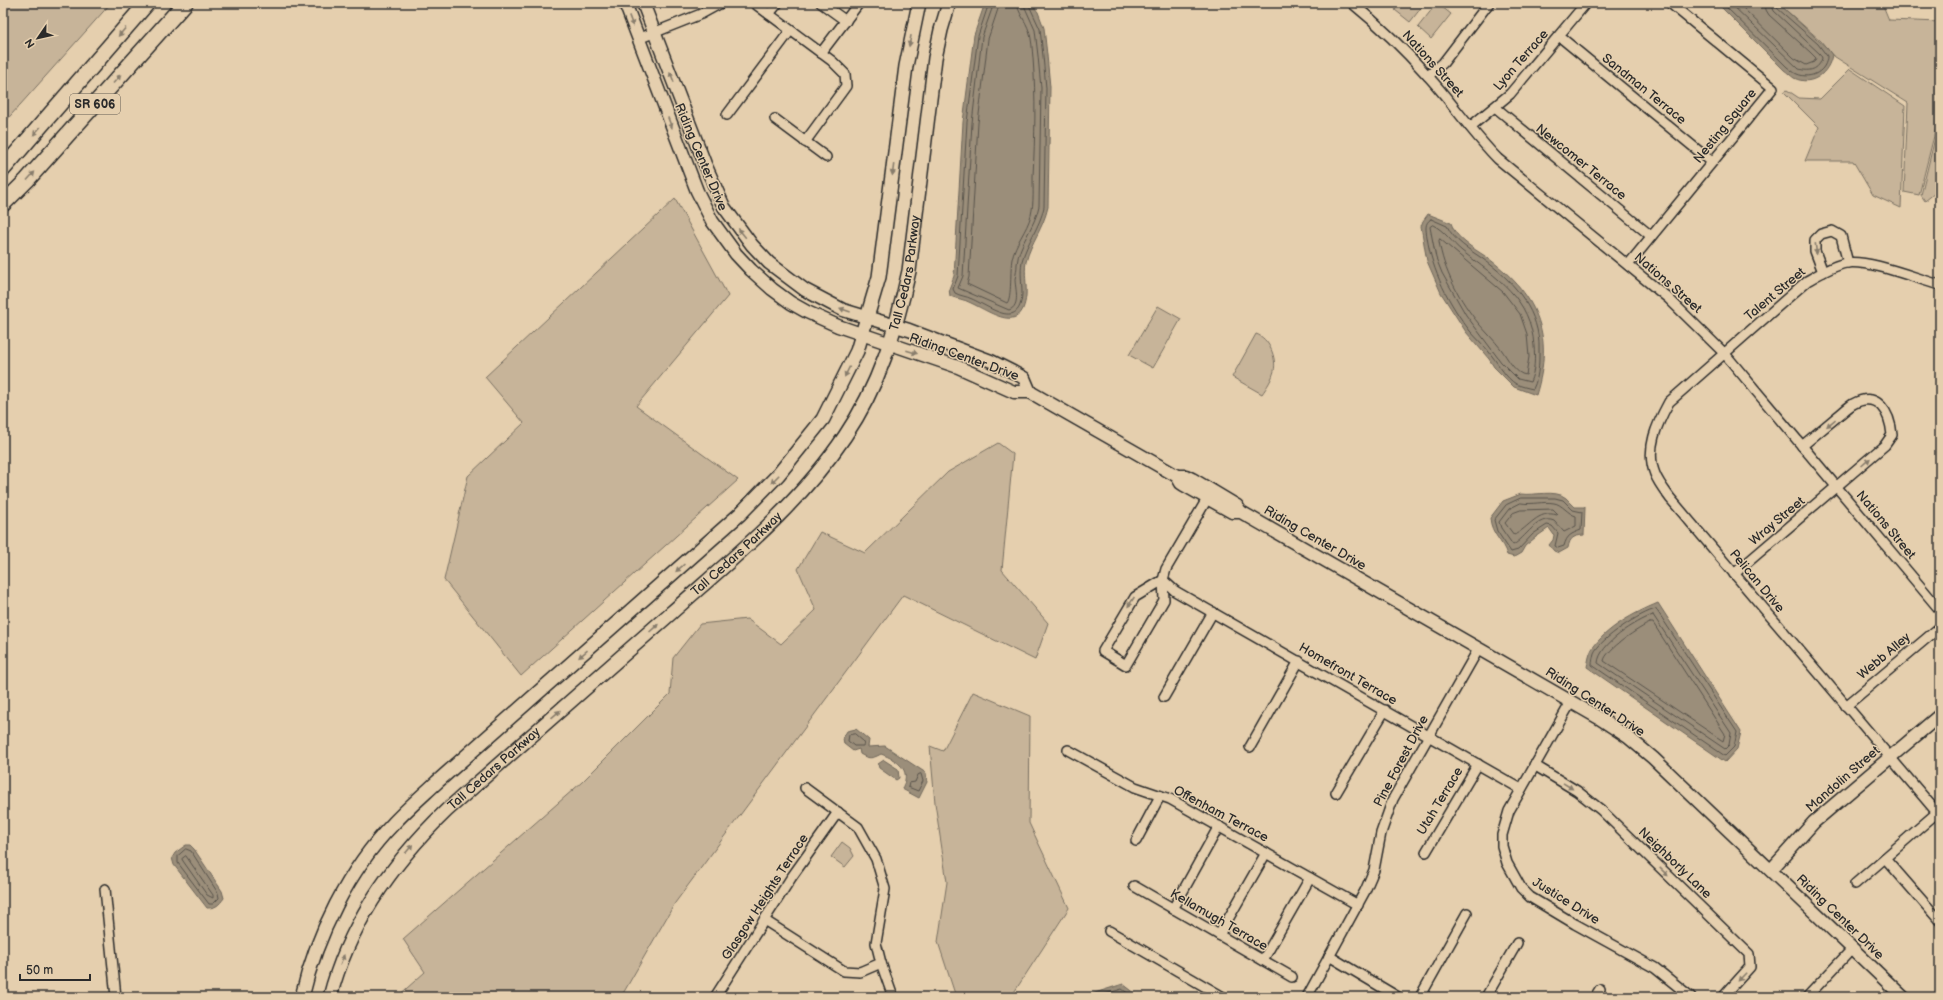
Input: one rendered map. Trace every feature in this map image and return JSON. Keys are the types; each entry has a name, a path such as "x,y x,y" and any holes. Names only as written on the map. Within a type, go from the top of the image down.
{"main road":[{"name":"SR 606","path":"3,168 147,3"},
{"name":"SR 606","path":"3,204 27,180 185,3"},
{"name":"Tall Cedars Parkway","path":"302,997 314,957 327,922 356,872 392,824 437,782 721,532 778,475 823,419 857,351 879,277 906,66 919,3"},
{"name":"Tall Cedars Parkway","path":"330,997 339,968 360,920 383,883 418,838 447,810 718,571 780,514 830,458 846,435 871,390 890,345 896,326 909,271 935,58 949,3"}],"street":[{"name":"Riding Center Drive","path":"624,3 697,191 712,221 736,254 772,289 791,303 807,312 862,336 958,367 1014,392 1030,392 1177,476 1186,476 1192,479 1237,506 1241,512 1479,648 1628,737 1653,758 1903,997"},
{"name":"Riding Center Drive","path":"643,3 714,186 724,207 737,227 769,263 799,286 843,310 896,326 966,351 1013,372 1024,378 1030,392"},
{"path":"638,39 701,14 721,3"},
{"path":"754,3 841,68 846,74 847,82 843,90 805,142"},
{"path":"769,14 778,3"},
{"path":"821,3 846,21"},
{"path":"821,53 859,3"},
{"name":"Nations Street","path":"1352,3 1405,51 1498,159 1684,312 1724,354 1940,610"},
{"path":"1428,76 1443,63 1489,3"},
{"name":"Lyon Terrace","path":"1470,127 1510,94 1586,3"},
{"name":"Nesting Square","path":"1628,266 1773,88 1670,3"},
{"path":"727,115 790,31"},
{"name":"Sandman Terrace","path":"1559,36 1712,162"},
{"name":"Newcomer Terrace","path":"1495,107 1652,236"},
{"path":"775,119 826,157"},
{"path":"1823,272 1815,251 1815,240 1821,234 1832,231 1841,236 1848,263"},
{"name":"Talent Street","path":"1724,354 1807,281 1823,272 1848,263 1866,264 1940,285"},
{"name":"Pelican Drive","path":"1724,354 1669,402 1657,423 1651,451 1655,474 1670,498 1846,706 1939,813"},
{"name":"Wray Street","path":"1734,574 1837,488 1885,445 1892,434 1891,422 1886,410 1877,402 1864,400 1852,404 1802,446"},
{"name":"Riding Center Drive","path":"1177,476 1181,483 1208,496 1232,512 1241,512"},
{"path":"1162,580 1135,596 1103,651 1126,665 1164,600 1162,580 1166,569 1208,496"},
{"name":"Homefront Terrace","path":"1162,580 1175,591 1521,789"},
{"path":"1164,697 1213,612"},
{"name":"Webb Alley","path":"1846,706 1940,627"},
{"name":"Pine Forest Drive","path":"1307,997 1358,905 1374,870 1387,811 1428,735 1479,648"},
{"path":"1250,747 1299,661"},
{"name":"Justice Drive","path":"1571,702 1509,811 1502,835 1502,846 1507,863 1521,888 1530,897 1655,968 1670,978 1691,997"},
{"path":"1336,793 1385,710"},
{"name":"Mandolin Street","path":"1771,870 1814,822 1940,715"},
{"name":"Offenham Terrace","path":"1068,750 1135,787 1170,799 1358,905"},
{"name":"Utah Terrace","path":"1426,852 1478,764"},
{"name":"Neighborly Lane","path":"1534,765 1577,791 1601,810 1749,954 1750,967 1723,997"},
{"path":"805,788 858,827 876,859 883,880 884,896 876,937 881,963 893,997"},
{"path":"1136,841 1160,796"},
{"name":"Glasgow Heights Terrace","path":"715,997 791,878 838,812"},
{"path":"1855,884 1939,813"},
{"path":"1173,909 1219,826"},
{"path":"1219,935 1266,852"},
{"path":"1885,858 1940,921"},
{"path":"1263,960 1310,878"},
{"name":"Kellamugh Terrace","path":"1134,886 1292,977"},
{"path":"105,889 116,997"},
{"path":"1420,997 1467,913"},
{"path":"764,920 844,971 860,972 881,963"},
{"path":"1108,931 1224,997"},
{"path":"1486,997 1517,943"},
{"path":"1807,997 1852,949"},
{"path":"1329,956 1398,997"}],"shaded area":[{"path":"3,3 111,3 3,124"},
{"path":"1401,3 1425,3 1410,22 1395,10"},
{"path":"1437,3 1451,14 1431,39 1418,27"},
{"path":"1778,3 1882,3 1889,20 1940,22 1940,112 1919,195 1904,192 1908,103 1832,55 1821,41"},
{"path":"1850,69 1905,106 1901,208 1873,195 1853,161 1805,161 1819,127 1784,92 1787,90 1799,98 1820,99"},
{"path":"1940,118 1940,195 1935,193 1925,201 1921,195"},
{"path":"675,199 728,296 636,406 738,480 521,676 444,580 468,476 524,423 485,377"},
{"path":"1158,306 1181,319 1153,368 1129,355"},
{"path":"1256,334 1265,340 1271,349 1275,366 1269,383 1262,394 1232,377"},
{"path":"998,443 1013,454 1002,570 1048,623 1035,660 903,595 675,903 621,997 397,997 425,972 403,939 582,782 670,694 673,658 700,624 747,619 781,644 816,610 798,569 820,532 865,553 948,472"},
{"path":"973,692 1030,716 1029,823 1069,908 1011,997 956,997 938,942 947,882 935,803 930,746 943,751"},
{"path":"842,842 850,848 854,856 845,867 831,857"}],"water":[{"path":"985,3 1031,3 1038,12 1044,28 1050,87 1048,207 1026,262 1026,296 1023,308 1019,315 1012,318 1005,318 988,312 968,302 950,296 949,289 954,276 963,122 974,35"},
{"path":"1717,3 1778,3 1827,48 1832,55 1830,62 1819,77 1807,81 1794,78 1784,70"},
{"path":"1428,214 1451,223 1460,238 1503,270 1518,285 1529,300 1537,316 1542,334 1543,353 1541,373 1536,395 1514,387 1494,367 1466,332 1441,293 1427,261 1421,226"},
{"path":"1551,493 1562,495 1575,507 1585,507 1584,535 1571,539 1568,548 1559,553 1554,551 1549,545 1553,540 1554,535 1549,528 1525,546 1521,553 1514,557 1507,555 1493,529 1490,518 1503,501 1521,494"},
{"path":"1658,603 1741,732 1737,749 1725,762 1587,667 1592,649 1605,634 1630,616"},
{"path":"856,729 869,740 868,747 885,746 926,773 927,782 919,798 902,789 905,782 904,771 902,767 894,760 881,754 873,758 865,757 860,754 859,749 853,751 844,744 843,738 847,731"},
{"path":"884,760 898,769 899,778 896,780 879,768 878,764"},
{"path":"186,845 190,845 194,849 222,891 224,898 215,907 207,908 174,865 172,858 175,853"},
{"path":"1123,984 1140,997 1082,997"}]}
